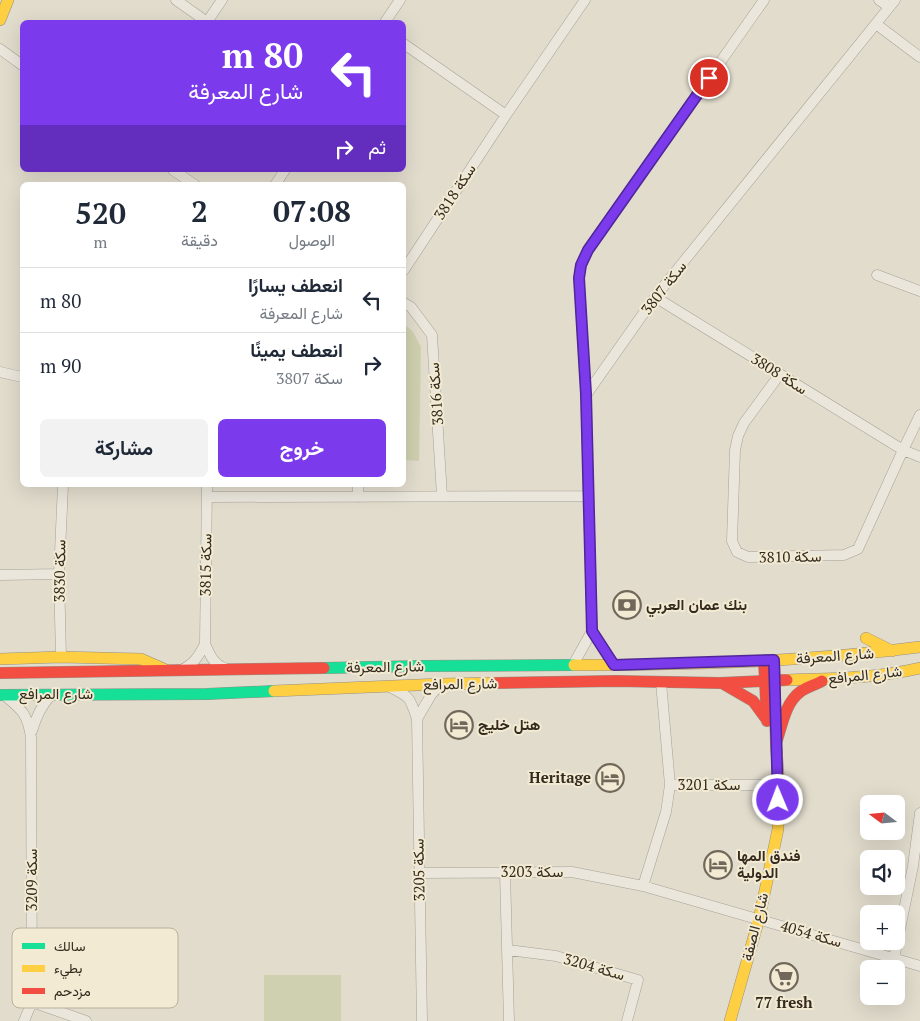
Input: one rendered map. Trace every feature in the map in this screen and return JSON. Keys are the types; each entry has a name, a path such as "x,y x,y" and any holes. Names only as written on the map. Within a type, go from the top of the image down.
{"main road":[{"path":"0,20 8,0"},
{"path":"866,638 892,651"},
{"name":"شارع المعرفة","path":"0,673 422,666 614,665 769,660 892,651 920,647"},
{"path":"0,659 61,657 141,659 175,671"},
{"name":"شارع الصفة","path":"730,1021 759,919 778,829 776,743 769,660"},
{"name":"شارع المرافع","path":"2,695 207,694 442,684 616,681 720,683 826,679 899,673 920,668"},
{"path":"776,743 786,711 795,697 826,679"},
{"name":"شارع الصفة","path":"770,681 767,720 776,743"},
{"path":"720,683 753,701 767,720"}],"street":[{"path":"176,0 204,20"},
{"path":"208,20 222,0"},
{"path":"386,20 400,0"},
{"name":"سكة 3818","path":"406,267 506,115 585,0"},
{"path":"573,665 592,631 586,394 579,278 581,265 588,250 764,0"},
{"path":"879,0 892,4"},
{"name":"سكة 3807","path":"586,394 655,297 892,4"},
{"path":"876,24 920,58"},
{"path":"406,45 506,115"},
{"path":"0,49 20,64"},
{"path":"176,172 191,182"},
{"path":"877,274 920,291"},
{"name":"سكة 3808","path":"655,297 903,450 920,457"},
{"name":"سكة 3816","path":"406,304 411,307 432,334 442,496"},
{"path":"0,372 20,377"},
{"name":"سكة 3810","path":"780,374 744,424 738,436 735,450 732,541 737,552 748,558 844,556 858,549 920,415"},
{"name":"سكة 3830","path":"61,657 59,574 62,487"},
{"name":"سكة 3815","path":"205,644 207,487"},
{"path":"358,487 358,497"},
{"path":"207,498 588,496"},
{"path":"0,575 59,574"},
{"path":"592,631 614,665"},
{"path":"205,644 212,658 219,666 233,670"},
{"path":"175,671 187,667 196,660 205,644"},
{"name":"سكة 3201","path":"643,886 666,812 670,786 661,682"},
{"path":"417,719 431,696 442,684"},
{"name":"سكة 3205","path":"387,686 407,696 417,719 422,1021"},
{"name":"سكة 3209","path":"2,695 24,714 31,737 32,928"},
{"name":"سكة 3209","path":"31,737 39,709 51,695"},
{"name":"سكة 3201","path":"670,786 778,785"},
{"path":"894,958 917,867 920,813"},
{"name":"سكة 3203","path":"419,873 572,872 643,886"},
{"path":"506,873 509,1021"},
{"name":"سكة 4054","path":"643,886 920,966"},
{"name":"سكة 3204","path":"508,950 556,956 638,980 627,1021"},
{"name":"سكة 3209","path":"24,1021 29,1008"},
{"path":"49,1008 86,1021"}],"green space":[{"path":"406,326 413,332 421,347 419,461 406,460"},
{"path":"264,975 341,975 341,1021 264,1021"}],"traffic: fast":[{"path":"324,668 574,665"},
{"path":"0,695 207,694 274,691"}],"traffic: slow":[{"path":"0,20 8,0"},
{"path":"866,638 892,651"},
{"path":"574,665 747,662 834,656 920,647"},
{"path":"0,659 61,657 141,659 164,669"},
{"path":"730,1021 759,919 778,829 779,785 774,660"},
{"path":"787,680 871,676 920,668"},
{"path":"274,691 495,683"}],"traffic: jam":[{"path":"764,661 767,721"},
{"path":"0,673 324,668"},
{"path":"495,683 616,681 720,683 787,680"},
{"path":"776,743 787,708 791,702 802,690 822,681"},
{"path":"722,683 753,701 767,720"}],"place":[{"name":"بنك عمان العربي","path":"627,605"},
{"name":"هتل خلیج","path":"459,725"},
{"name":"Heritage","path":"610,778"},
{"name":"فندق المها الدولية","path":"718,865"},
{"name":"77 fresh","path":"784,977"}],"route":[{"path":"709,78 588,250 581,265 579,278 586,394 592,631 614,665 774,660 778,800"}]}
